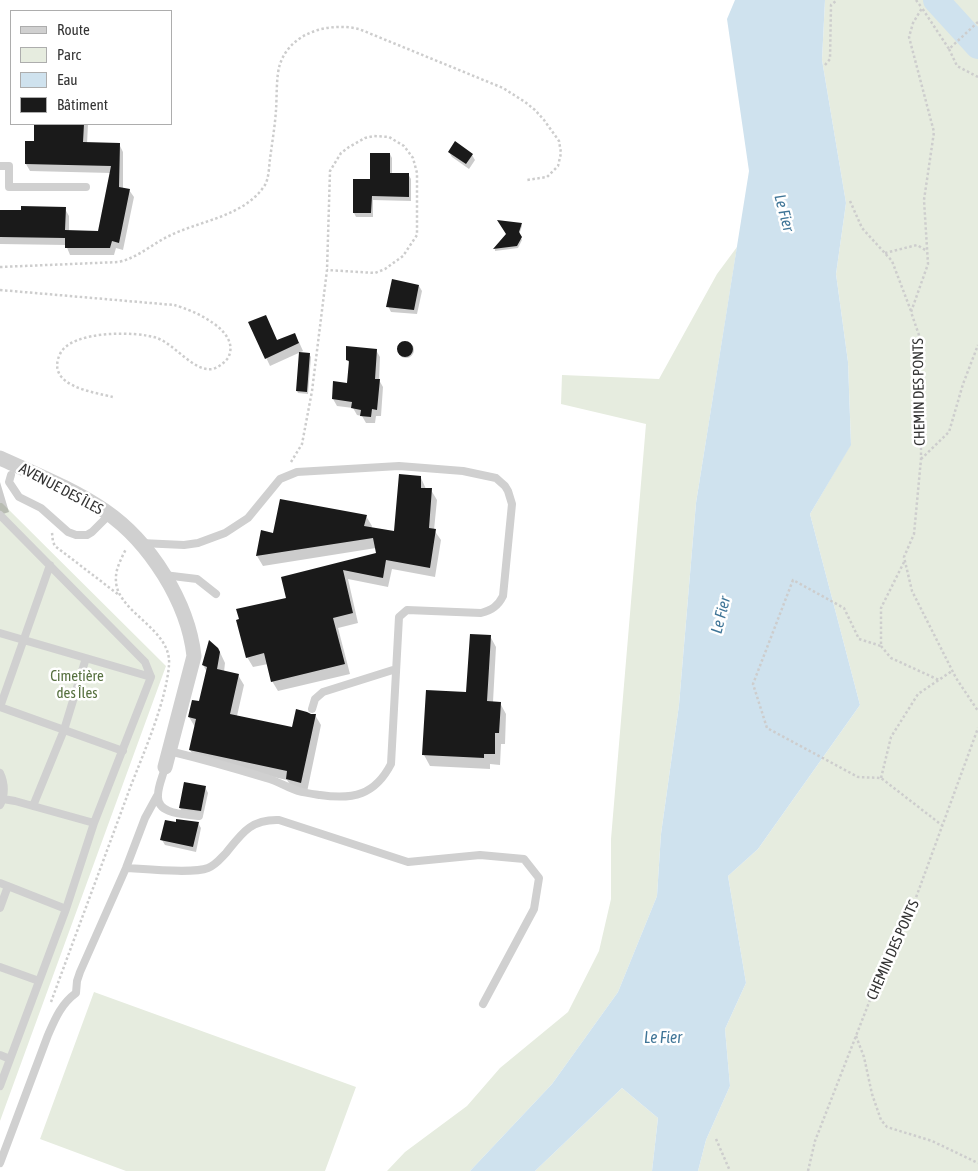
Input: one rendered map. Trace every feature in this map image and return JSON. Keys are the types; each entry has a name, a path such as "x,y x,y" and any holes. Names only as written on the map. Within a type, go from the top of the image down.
{"street":[{"name":"AVENUE DES ÎLES","path":"0,458 88,500 109,515 139,543 164,575 183,611 192,638 194,656 165,768"}],"lane":[{"path":"0,166 9,166 10,187 86,186"},
{"path":"139,543 184,545 198,543 225,533 248,518 280,479 296,472 399,466 463,471 490,475 501,481 508,491 512,504 501,601 492,609 481,613 411,609 404,611 398,620 391,764 380,781 364,793 346,798 337,798 300,792 268,778 169,751"},
{"path":"11,475 9,482 19,496 41,508 68,532 81,536 92,532 109,515"},
{"path":"0,515 146,662 151,677 94,823 66,909 0,1086"},
{"path":"50,565 0,707 122,751"},
{"path":"164,575 197,579 216,594"},
{"path":"0,633 151,677"},
{"path":"33,806 64,730 86,658"},
{"path":"312,709 315,698 323,692 396,668"},
{"path":"0,1164 55,1018 65,1003 76,994 80,972 126,868 145,818 157,796 165,768"},
{"path":"0,773 4,789 2,802 33,806 94,823"},
{"path":"157,796 160,804 173,813 199,816"},
{"path":"126,868 193,871 206,869 218,862 244,831 264,820 279,820 408,862 480,855 524,859 539,878 534,909 483,1004"},
{"path":"0,908 4,885 66,909"},
{"path":"0,967 39,981"},
{"path":"0,1055 10,1059"}],"path":[{"path":"825,65 830,59 831,5 837,0"},
{"path":"916,0 949,49 957,66 978,77"},
{"path":"911,312 928,264 924,200 934,132 909,37 913,23 922,8"},
{"path":"949,49 978,22"},
{"path":"0,267 119,262 128,260 145,252 176,232 226,214 247,203 266,183 276,117 279,65 291,47 299,40 312,32 327,27 343,26 359,29 503,88 525,102 552,130 559,141 561,154 558,166 547,177 526,180"},
{"path":"280,479 302,444 312,391 327,270 330,171 341,153 357,142 374,136 389,137 404,146 413,158 416,166 417,235 409,250 386,269 375,273 327,270"},
{"name":"CHEMIN DES PONTS","path":"850,202 862,228 892,261 921,341 921,458 914,534 904,557 905,561 880,608 881,646"},
{"path":"885,253 917,245 927,251"},
{"path":"0,290 174,305 199,314 226,335 229,341 227,359 222,364 211,369 198,366 167,342 148,336 117,334 94,336 71,343 65,347 58,360 58,367 63,379 74,387 113,397"},
{"path":"921,458 949,432 963,384 978,345"},
{"path":"60,524 52,536 55,546 120,596"},
{"path":"905,561 912,591 952,672 978,711"},
{"path":"939,680 891,658 881,646 859,639 844,608 793,580 753,684 768,728 858,777 881,778 942,826"},
{"path":"881,778 891,737 918,694 952,672"},
{"name":"CHEMIN DES PONTS","path":"808,1171 815,1141 884,964 914,903 978,728"},
{"path":"856,1036 864,1057 872,1094 881,1120 887,1127 932,1141 978,1164"},
{"path":"716,1139 730,1171"}],"green space":[{"path":"825,0 978,0 978,1171 698,1171 706,1140 730,1086 725,1029 746,983 728,876 758,849 860,705 810,514 851,444 848,362 836,274 846,203 822,60"},
{"path":"737,247 696,503 679,705 661,834 657,896 618,992 552,1084 470,1171 387,1171 405,1152 467,1106 500,1068 568,1012 599,951 611,899 611,839 646,424 561,404 562,375 659,379 717,274"},
{"name":"Cimetière des Îles","path":"0,503 166,666 0,1121"},
{"path":"94,992 356,1087 325,1171 126,1171 40,1139"},
{"path":"622,1088 658,1118 652,1171 535,1171"}],"water":[{"name":"Le Fier","path":"735,0 825,0 822,60 846,203 836,274 848,362 851,445 810,514 860,705 758,849 728,876 746,983 725,1029 730,1086 706,1140 698,1171 652,1171 658,1118 622,1088 535,1171 470,1171 552,1084 618,992 657,896 661,834 679,705 696,503 749,171 727,19"}],"building":[{"path":"34,125 84,125 83,142 120,143 119,187 130,189 119,243 112,241 110,248 65,248 65,238 0,237 0,210 21,210 21,206 66,207 65,230 98,231 111,166 25,164 25,141 34,141"},
{"path":"455,141 473,154 466,164 448,152"},
{"path":"370,153 390,153 390,173 409,173 409,197 372,196 371,213 353,213 353,179 370,179"},
{"path":"497,220 522,223 519,232 522,237 517,246 493,249 506,234"},
{"path":"392,279 419,285 414,310 386,307"},
{"path":"266,315 277,340 295,333 299,343 265,359 248,322"},
{"path":"405,341 411,343 413,349 411,355 405,357 399,355 397,349 399,343"},
{"path":"346,346 377,349 375,379 380,379 377,410 372,409 371,417 360,416 361,410 351,408 352,402 332,399 333,381 347,383 349,361 346,360"},
{"path":"299,352 310,353 307,392 296,391"},
{"path":"399,474 421,476 421,488 432,488 429,528 436,529 430,568 386,560 383,578 343,570 353,613 333,618 345,664 271,682 264,653 246,658 236,620 239,619 236,609 286,598 281,577 376,553 373,538 256,556 261,530 273,533 280,499 367,515 364,526 394,531"},
{"path":"470,634 491,635 487,701 501,702 499,733 495,733 495,754 484,754 484,758 422,755 426,690 466,692"},
{"path":"209,640 220,652 217,669 239,674 230,714 292,727 296,709 316,714 301,783 286,779 287,771 189,750 196,719 188,717 192,700 199,701 207,667 202,665"},
{"path":"184,782 206,786 201,811 179,808"},
{"path":"176,819 199,822 193,847 160,840 165,820 176,822"}],"waterway":[{"path":"936,0 978,46"}]}
